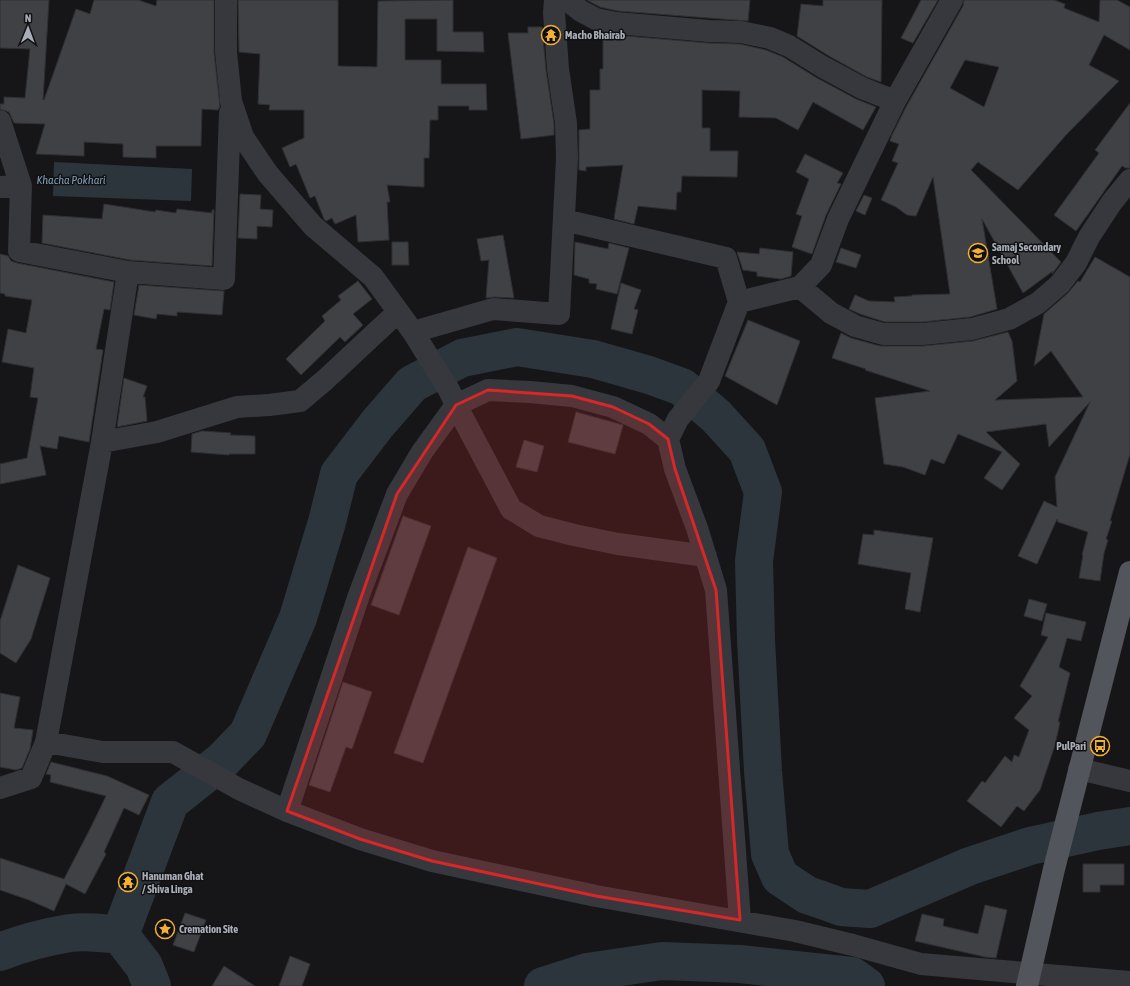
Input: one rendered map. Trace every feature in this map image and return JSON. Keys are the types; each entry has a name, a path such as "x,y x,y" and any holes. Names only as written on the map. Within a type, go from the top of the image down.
{"main road":[{"path":"1029,980 1054,869 1130,572"}],"street":[{"path":"0,121 19,251 128,272 224,279 231,101 226,52 226,0"},
{"path":"413,332 493,309 560,314 567,158 566,123 558,69 554,13 555,0"},
{"path":"567,0 596,19 616,23 709,32 741,32 770,38 789,46 823,67 862,88 895,101"},
{"path":"739,302 800,287 821,265 838,219 895,101 952,0"},
{"path":"231,101 243,136 268,174 313,226 373,277 413,332 453,398 511,509 539,526 574,535 618,544 706,556"},
{"path":"800,287 831,313 855,326 883,334 923,334 972,329 1009,319 1038,303 1060,284 1076,262 1089,237 1112,202 1130,180"},
{"path":"564,220 726,258 739,302 709,381 678,419 668,439 674,469 706,556 716,590 740,920"},
{"path":"0,788 31,778 46,742 102,442 128,272"},
{"path":"102,442 157,432 237,407 300,401 325,380 398,312"},
{"path":"287,811 359,595 396,494 453,398 488,390 572,396 613,407 649,424 668,439"},
{"path":"46,742 103,752 174,752 239,789 287,811 360,839 432,861 596,896 795,930 921,964 1029,980 1130,982"},
{"path":"1079,769 1130,781"}],"highlighted area":[{"path":"488,390 572,396 613,407 649,424 668,439 675,469 716,590 740,920 596,896 432,861 360,839 287,811 397,494 456,405"}],"water":[{"name":"Khacha Pokhari","path":"54,162 192,169 191,201 53,196"}],"building":[{"path":"0,0 49,0 44,100 76,9 90,14 94,0 138,0 156,6 157,0 214,0 214,53 220,106 218,110 202,109 201,146 156,146 156,158 123,157 123,144 84,142 84,156 36,154 45,124 14,123 9,112 0,109 0,104 4,104 4,97 25,98 30,49 0,48"},
{"path":"238,0 338,0 338,66 377,67 378,1 453,0 453,32 483,32 484,52 437,51 437,19 405,19 405,60 441,60 441,84 486,84 487,110 469,110 469,106 438,106 438,120 430,120 429,158 424,158 424,187 387,185 390,202 387,202 389,240 358,242 356,215 335,224 332,218 326,221 315,196 310,198 296,164 290,167 282,148 304,138 304,110 269,110 270,105 258,104 260,54 239,52"},
{"path":"587,0 750,0 748,21 618,11 600,7"},
{"path":"823,0 882,0 881,82 867,77 797,36 801,4 823,6"},
{"path":"921,0 938,0 913,43 901,38"},
{"path":"964,0 1054,0 1065,4 1064,8 1099,22 1100,0 1117,0 1130,7 1130,50 1104,35 1089,65 1119,81 1066,135 1018,190 978,162 971,170 1061,262 1052,274 1053,271 1023,293 982,219 997,309 970,317 922,322 885,322 849,309 855,295 869,301 895,302 894,297 950,294 933,177 916,216 907,215 896,207 881,200 898,163 892,161 899,144 890,141 892,135 906,107 963,6","holes":["965,60 999,67 984,107 950,88"]},
{"path":"528,27 542,27 546,70 554,124 554,135 521,139 508,33 528,33"},
{"path":"603,33 708,43 740,44 766,50 783,57 817,78 856,99 876,107 863,130 813,102 798,130 776,118 739,117 740,91 702,90 702,128 710,128 710,151 738,151 737,177 682,176 681,192 677,192 676,210 638,206 634,224 614,219 623,165 586,167 586,171 579,170 579,130 590,129 590,90 600,90 600,69 603,69"},
{"path":"1130,103 1130,168 1122,166 1076,231 1054,215 1099,153 1095,150"},
{"path":"805,154 843,173 837,183 841,184 826,215 812,254 792,247 802,216 796,214 809,179 796,172"},
{"path":"240,194 261,195 260,209 273,210 272,227 257,226 257,239 238,238"},
{"path":"864,195 872,198 865,215 856,211"},
{"path":"104,204 155,212 156,210 176,213 177,209 212,213 212,210 214,210 212,266 130,260 42,243 43,215 102,219"},
{"path":"503,235 514,298 486,298 489,260 481,261 477,239"},
{"path":"392,242 408,242 409,265 392,265"},
{"path":"575,242 608,249 609,243 629,248 617,294 596,289 597,284 589,283 589,279 574,275"},
{"path":"760,248 793,252 791,276 781,279 757,276 757,272 743,270 737,252 759,254"},
{"path":"841,248 861,255 856,268 836,262"},
{"path":"0,254 8,256 11,261 17,263 114,282 110,310 104,309 96,349 103,350 89,442 59,436 57,449 40,446 46,475 0,484 0,464 27,458 38,398 30,397 34,368 2,362 8,329 26,333 32,300 5,296 5,294 0,293"},
{"path":"1095,257 1130,277 1130,454 1110,521 1112,521 1106,539 1108,540 1104,553 1100,581 1079,578 1082,555 1088,532 1058,522 1057,519 1037,564 1018,556 1044,501 1057,507 1055,477 1090,402 1049,447 1046,424 986,432 1020,464 1002,490 984,478 1002,452 958,434 944,464 931,459 925,475 903,467 884,464 875,398 930,391 832,358 841,333 851,338 880,346 923,346 973,341 1008,332 1012,341 1017,381 995,400 1083,397 1051,351 1034,366 1044,314 1068,293 1078,281 1080,282"},
{"path":"358,281 372,299 353,314 363,325 345,342 340,337 301,375 286,359 325,321 322,316 341,300 338,296"},
{"path":"621,283 641,290 634,309 638,310 632,334 611,329"},
{"path":"139,285 224,291 222,315 177,312 177,316 157,314 156,319 134,315"},
{"path":"748,320 800,341 777,405 725,376"},
{"path":"124,378 147,386 143,397 145,397 147,421 117,427"},
{"path":"576,412 623,425 615,454 568,442"},
{"path":"202,431 231,433 230,435 255,436 255,454 229,455 191,452 192,434"},
{"path":"524,440 544,446 537,472 516,467"},
{"path":"403,516 431,526 399,615 371,605"},
{"path":"874,530 933,538 920,612 905,609 911,573 858,564 863,534 874,535"},
{"path":"468,547 497,558 423,763 394,753"},
{"path":"18,565 50,578 31,639 16,663 0,653 0,621"},
{"path":"1029,599 1047,604 1042,621 1024,616"},
{"path":"1046,613 1086,622 1081,641 1067,638 1059,667 1070,673 1058,722 1060,722 1055,745 1040,790 1024,811 1017,806 1001,827 967,801 982,781 985,783 1005,756 1012,762 1014,755 1019,757 1029,730 1014,718 1032,696 1020,686 1048,637 1041,635"},
{"path":"343,682 372,692 352,749 346,747 330,792 309,785"},
{"path":"0,693 20,697 14,728 33,730 30,749 22,768 16,770 0,767"},
{"path":"51,762 107,776 149,795 139,815 124,808 104,852 106,854 85,894 66,884 54,911 0,890 0,858 64,879 106,796 50,782 51,775 46,774"},
{"path":"1083,864 1124,864 1124,885 1100,885 1100,892 1083,892"},
{"path":"985,905 1007,910 996,958 985,957 915,941 922,914 944,919 943,926 978,934"},
{"path":"185,913 206,920 194,952 173,945"},
{"path":"290,956 310,964 302,986 279,986"},
{"path":"224,966 255,986 212,986"}],"waterway":[{"path":"120,935 170,802 223,760 248,734 298,618 327,522 339,474 378,423 412,384 462,358 517,347 593,359 649,375 682,387 716,416 747,450 763,492 754,561 756,640 763,771 770,854 780,877 807,895 841,907 870,909 970,866 1030,846 1098,831 1130,826"},
{"path":"0,952 52,936 76,932 120,935 144,966 152,986"},
{"path":"543,986 587,972 662,961 740,964 852,976 866,986"}],"place":[{"name":"Macho Bhairab","path":"551,35"},
{"name":"Samaj Secondary School","path":"978,253"},
{"name":"PulPari","path":"1100,746"},
{"name":"Hanuman Ghat / Shiva Linga","path":"128,882"},
{"name":"Cremation Site","path":"165,929"}]}
